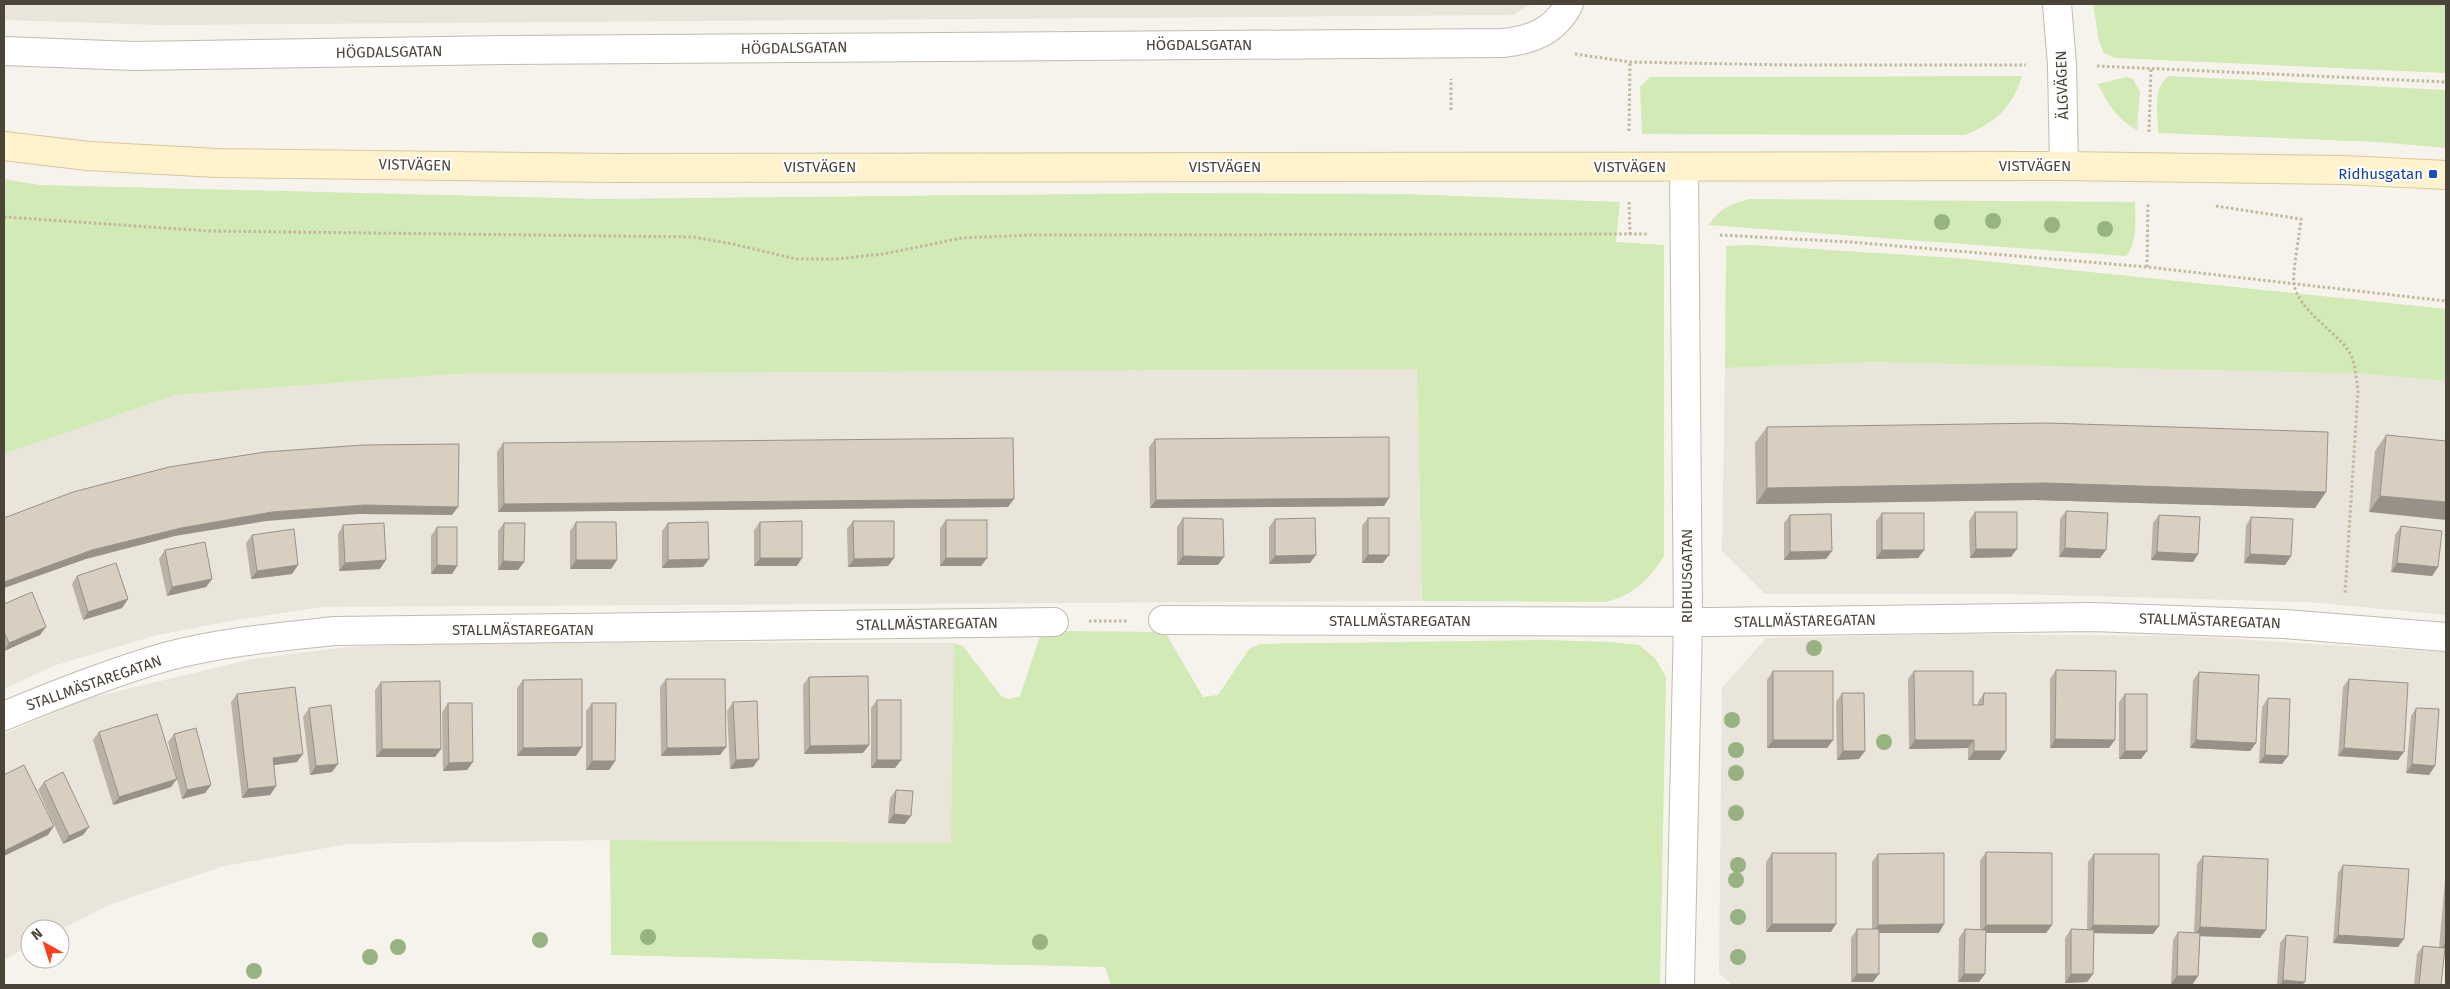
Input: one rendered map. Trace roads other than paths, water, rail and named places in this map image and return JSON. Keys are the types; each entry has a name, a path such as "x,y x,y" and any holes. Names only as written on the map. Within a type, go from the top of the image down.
{"main road":[{"name":"VISTVÄGEN","path":"4,146 88,156 217,163 615,168 2064,166 2343,170 2446,175"}],"street":[{"name":"HÖGDALSGATAN","path":"4,51 134,56 503,50 1495,43 1520,41 1536,37 1558,20 1569,4"},
{"name":"ÄLGVÄGEN","path":"2057,4 2062,65 2064,166"},
{"name":"RIDHUSGATAN","path":"1680,985 1688,622 1684,167"},
{"name":"STALLMÄSTAREGATAN","path":"1163,620 1688,622 2092,617 2285,624 2446,636"},
{"name":"STALLMÄSTAREGATAN","path":"4,716 82,684 167,657 250,640 335,632 1054,622"}],"place":[{"name":"Ridhusgatan","path":"2433,174"}]}
